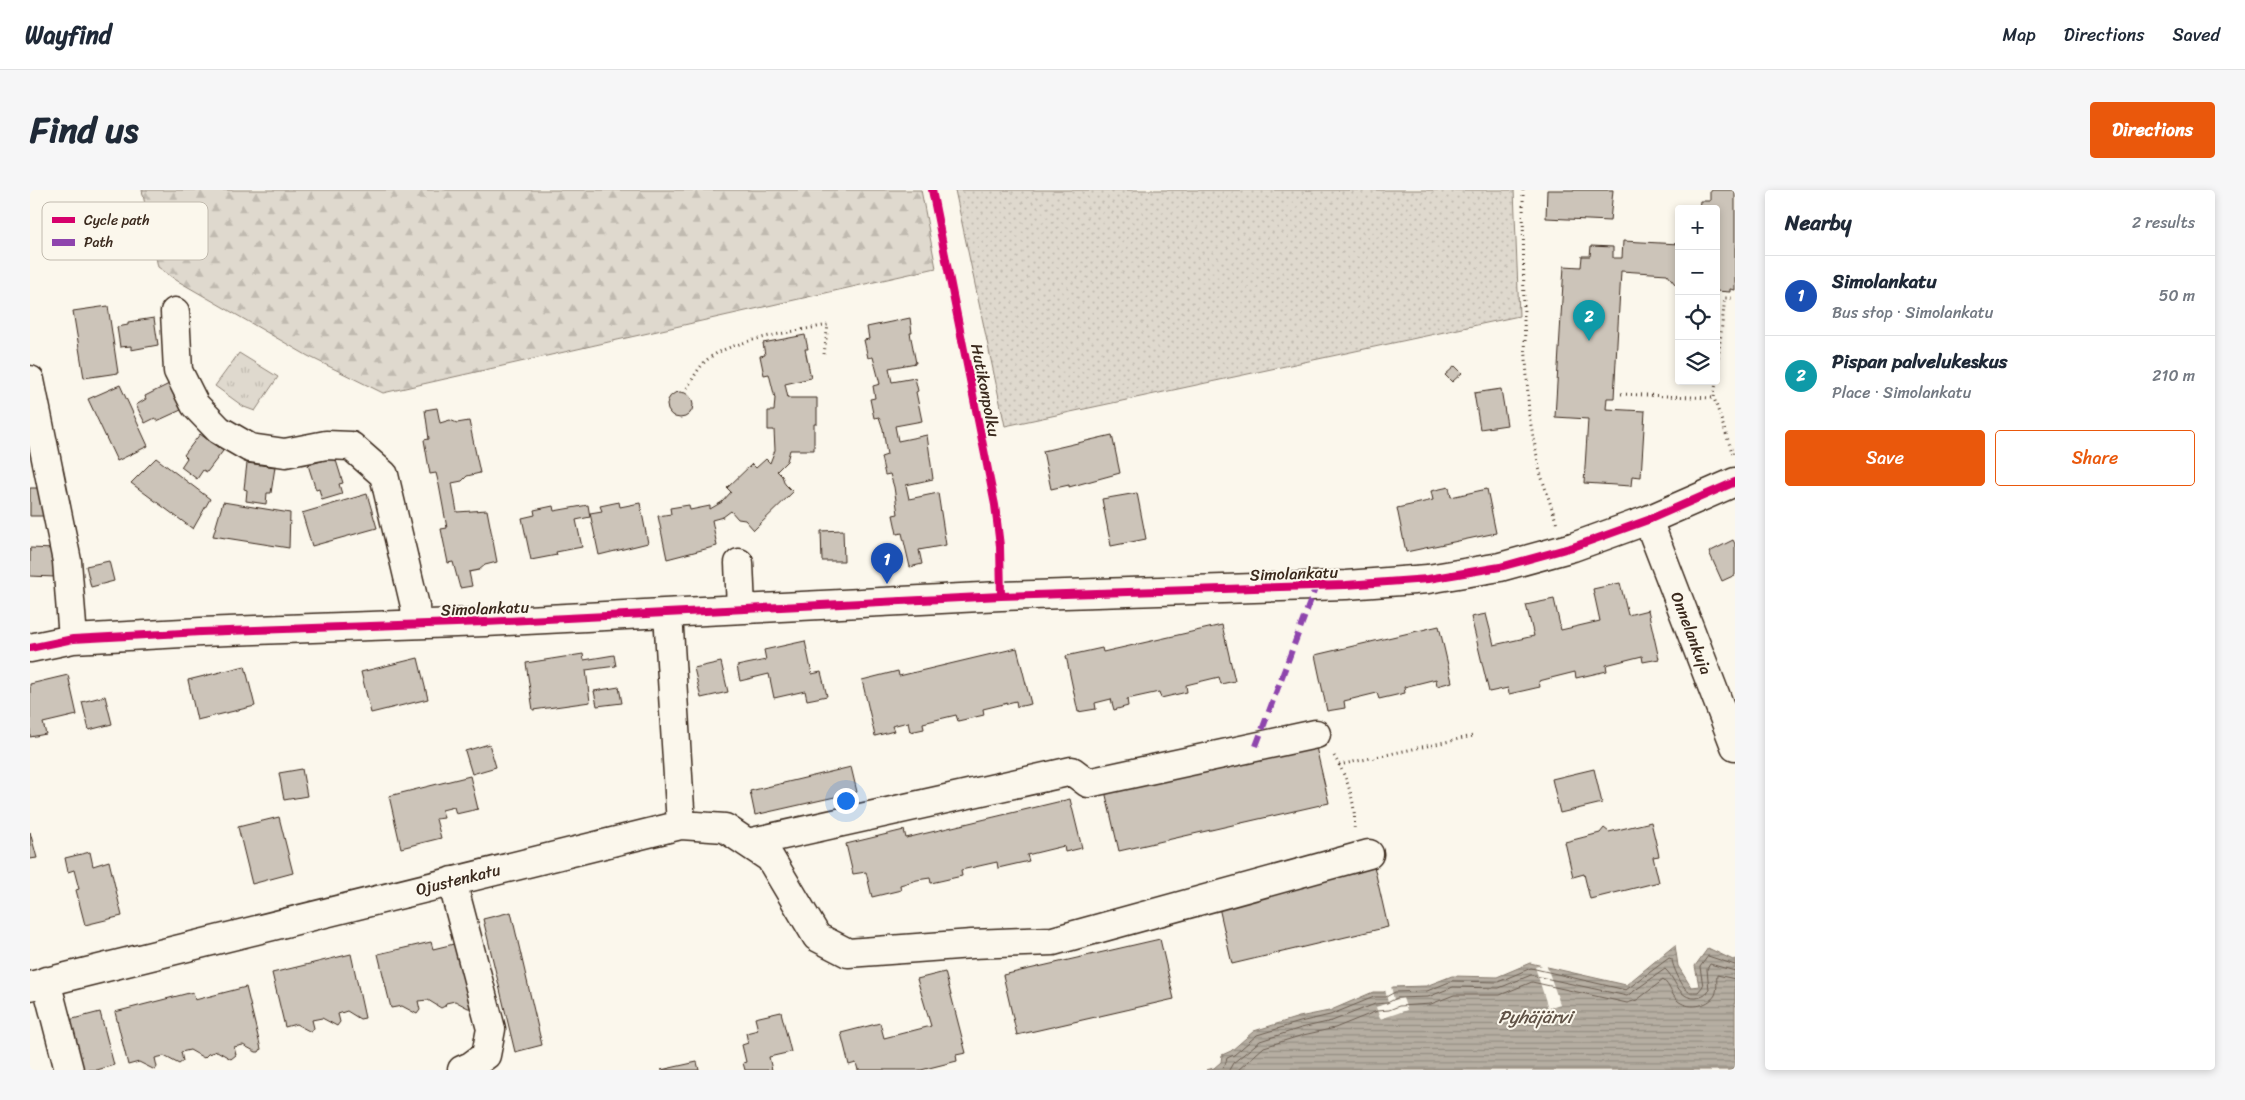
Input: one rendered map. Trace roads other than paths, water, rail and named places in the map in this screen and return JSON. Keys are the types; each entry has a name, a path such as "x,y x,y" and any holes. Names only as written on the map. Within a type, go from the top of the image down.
{"street":[{"path":"175,312 178,372 195,405 219,430 250,448 285,453 326,444 350,446 384,475 415,606 416,624"},
{"path":"30,380 67,561 73,639"},
{"name":"Simolankatu","path":"30,648 73,639 668,613 1000,596 1346,585 1428,579 1509,564 1573,547 1648,520 1735,482"},
{"name":"Onnelankuja","path":"1648,520 1735,746"},
{"path":"739,563 741,609"},
{"path":"668,613 681,824"},
{"path":"748,843 1072,772 1088,783 1316,734"},
{"name":"Ojustenkatu","path":"38,984 681,824 725,828 770,858 816,937 848,953 972,944 1053,941 1359,857"},
{"path":"452,881 490,1029 486,1054 471,1066 462,1070"},
{"path":"38,984 69,1070"}],"water":[{"name":"Pyhäjärvi","path":"1675,945 1678,966 1691,987 1699,986 1695,966 1708,948 1733,960 1735,959 1735,1070 1206,1070 1214,1068 1221,1062 1222,1055 1231,1051 1254,1031 1299,1017 1329,1011 1373,992 1384,992 1393,987 1426,986 1452,976 1497,977 1530,963 1626,985"}],"place":[{"name":"Pispan palvelukeskus","path":"1589,341"},
{"name":"Simolankatu","path":"887,584"}]}
